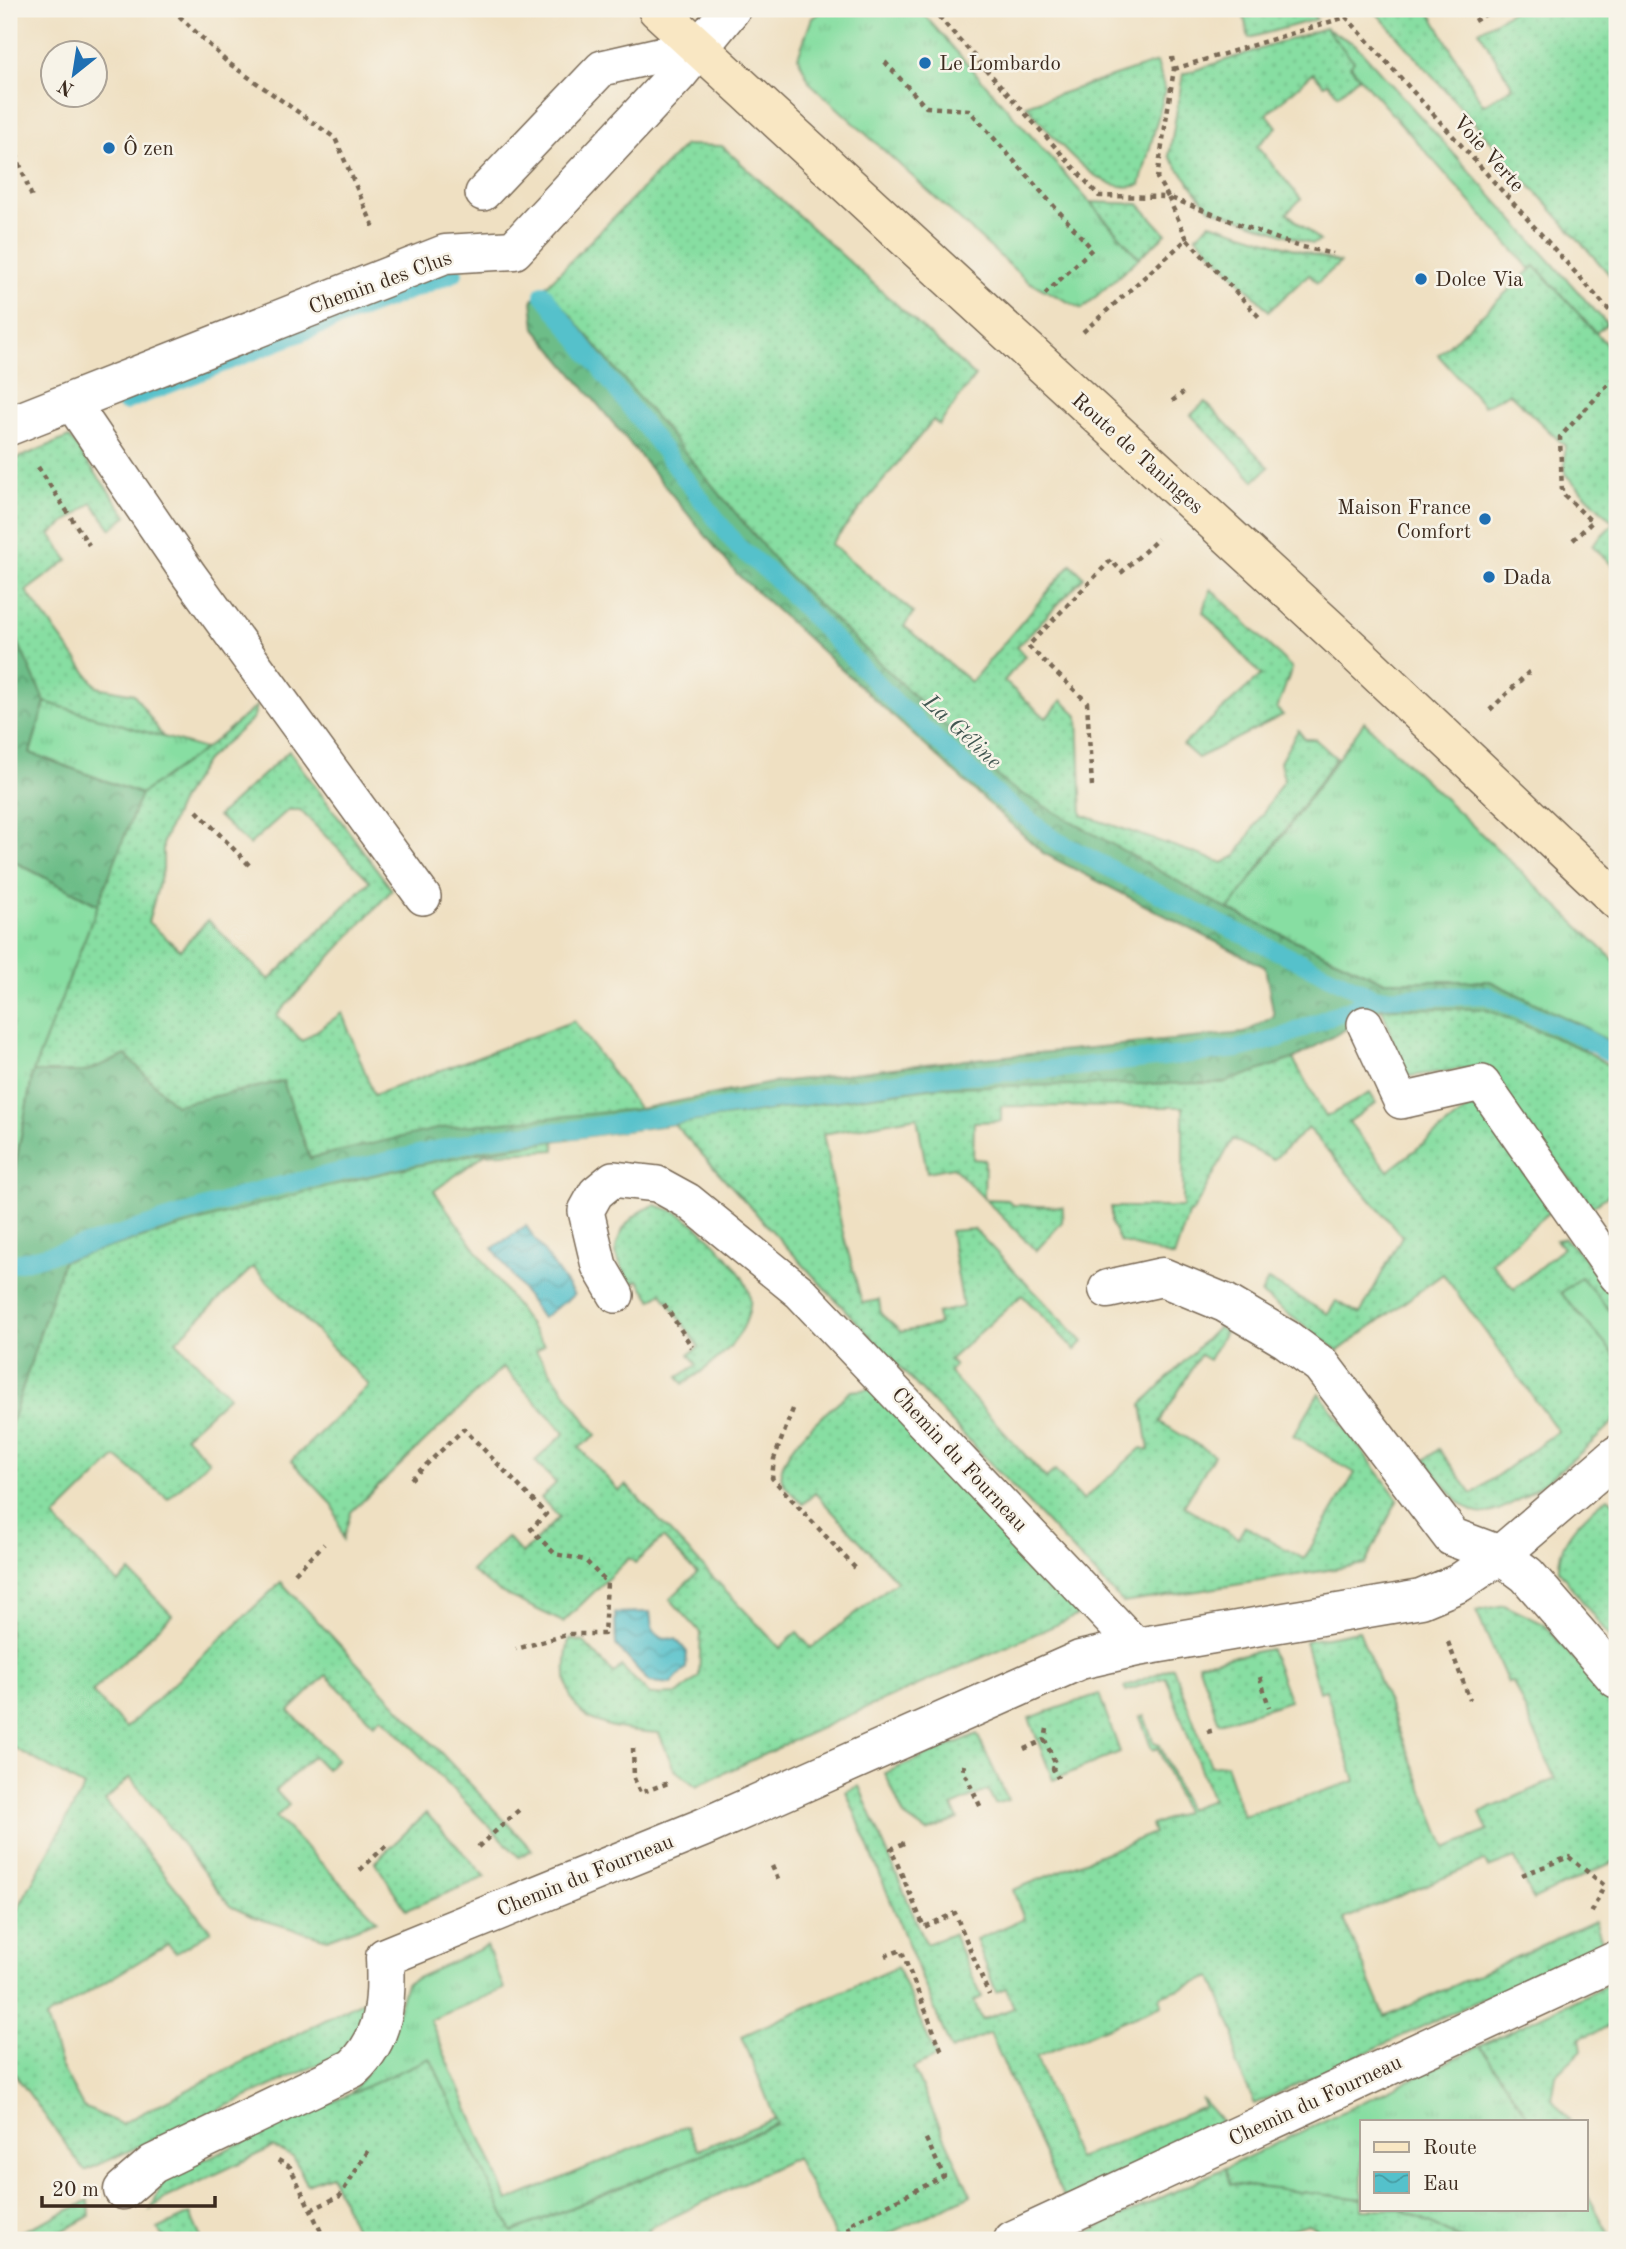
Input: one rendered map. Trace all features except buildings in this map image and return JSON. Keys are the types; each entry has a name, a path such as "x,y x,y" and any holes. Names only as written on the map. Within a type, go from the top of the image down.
{"main road":[{"name":"Route de Taninges","path":"657,9 1356,653 1617,900"}],"street":[{"name":"Chemin des Clus","path":"12,425 444,254 514,250 669,83 731,9"},
{"path":"1108,1289 1161,1278 1225,1303 1286,1339 1321,1365 1452,1537 1500,1555 1527,1575 1617,1679"},
{"name":"Chemin du Fourneau","path":"124,2190 153,2164 353,2067 365,2057 383,2020 387,1999 385,1957 702,1828 1080,1660 1137,1647 1431,1595 1459,1583 1500,1555 1617,1455"},
{"name":"Chemin du Fourneau","path":"1013,2240 1617,1960"}],"lane":[{"path":"483,193 602,68 698,46"},
{"path":"72,402 205,597 423,897"},
{"path":"1365,1024 1401,1101 1482,1083 1617,1276"},
{"name":"Chemin du Fourneau","path":"616,1295 599,1266 586,1211 596,1193 612,1179 657,1184 688,1201 811,1303 1137,1647"}],"path":[{"path":"172,9 227,62 335,138 394,274"},
{"path":"932,9 1099,196 1168,197 1294,245 1333,254"},
{"name":"Voie Verte","path":"1339,9 1617,319"},
{"path":"1474,21 1495,9"},
{"path":"1174,69 1346,18"},
{"path":"1172,57 1174,69 1157,178 1187,239 1260,318"},
{"path":"885,62 926,107 969,110 1092,248 1038,303"},
{"path":"9,135 33,200"},
{"path":"1082,333 1187,239"},
{"path":"1573,540 1592,522 1562,493 1560,437 1617,375"},
{"path":"1172,401 1183,393"},
{"path":"12,425 89,545"},
{"path":"1092,786 1087,702 1028,646 1111,560 1122,572 1166,531"},
{"path":"1481,719 1532,669"},
{"path":"197,811 253,868"},
{"path":"793,1409 774,1459 772,1478 858,1571"},
{"path":"411,1479 464,1429 546,1514 531,1528 536,1535 555,1553 584,1560 607,1583 604,1634 570,1634 516,1649"},
{"path":"295,1573 324,1544"},
{"path":"1431,1595 1471,1700"},
{"path":"1207,1732 1215,1730"},
{"path":"1024,1749 1045,1740"},
{"path":"633,1748 634,1778 640,1793 671,1782"},
{"path":"965,1759 963,1770 982,1810"},
{"path":"478,1847 520,1809"},
{"path":"360,1870 390,1843"},
{"path":"904,1843 891,1849 923,1927 955,1913 989,1995"},
{"path":"1522,1875 1569,1857 1604,1885 1590,1917 1578,1922"},
{"path":"772,1866 780,1884"},
{"path":"885,1956 901,1951 943,2054"},
{"path":"853,2240 848,2225 944,2176 924,2134"},
{"path":"311,2210 340,2196 370,2148"},
{"path":"265,2164 276,2159 290,2167 325,2240"}],"green space":[{"path":"826,9 919,9 1139,258 1082,309 1027,281 810,83 798,57 812,18"},
{"path":"1242,9 1307,9 1317,19 1249,38"},
{"path":"1373,9 1428,9 1483,105 1513,87 1479,31 1516,9 1617,9 1617,283"},
{"path":"1325,28 1355,44 1607,324 1596,333 1535,266 1530,269 1359,77"},
{"path":"1325,28 1354,61 1350,66 1359,77 1338,95 1328,83 1324,85 1313,73 1267,114 1277,127 1257,146 1301,199 1287,213 1320,241 1312,244 1209,208 1169,156 1183,74"},
{"path":"1157,62 1165,91 1140,185 1124,186 1107,182 1091,173 1076,161 1026,105"},
{"path":"685,145 722,146 975,376 939,425 933,420 831,544 914,613 904,626 971,682 1071,564 1084,577 1017,647 1025,656 1004,681 1046,718 1062,700 1078,716 1082,815 1223,863 1236,856 1284,779 1280,762 1298,730 1305,739 1315,739 1336,758 1229,910 1007,785 785,572 546,286"},
{"path":"1090,202 1139,204 1166,234 1139,258"},
{"path":"1210,223 1340,263 1317,283 1309,274 1269,311 1196,236"},
{"path":"1535,266 1617,356 1617,570 1592,545 1614,523 1565,474 1565,446 1509,393 1484,406 1438,355"},
{"path":"546,286 785,572 1007,785 1229,910 1383,981 1490,981 1589,1029 1584,1050 1484,1009 1383,1008 1293,1059 1223,1083 938,1087 482,1151 63,1261 9,1431 9,1200 33,1072 84,1072 126,1055 175,1105 283,1081 310,1158 438,1128 639,1109 771,1083 934,1063 1244,1033 1274,1016 1265,967 1043,853 737,574 535,328 532,301"},
{"path":"1205,402 1269,467 1254,481 1191,415"},
{"path":"69,437 127,516 111,529 92,503 50,534 68,560 26,591 97,687 134,694 163,737 45,702 14,633 9,630 9,462"},
{"path":"1211,589 1292,668 1277,709 1283,715 1198,758 1183,745 1261,675 1203,612"},
{"path":"9,630 14,632 45,702 30,753 141,794 98,905 9,859"},
{"path":"45,702 205,749 141,794 30,753"},
{"path":"257,706 253,719 206,760 181,800 163,842 163,869 148,922 180,950 208,920 269,980 370,881 300,810 288,810 249,845 218,816 289,751 392,890 277,1015 302,1041 342,1013 374,1095 574,1021 639,1109 441,1128 310,1158 283,1081 175,1105 126,1055 84,1072 33,1072 141,794 205,749"},
{"path":"1364,722 1617,963 1617,1045 1490,981 1383,981 1229,910"},
{"path":"9,859 98,905 33,1072 9,1200"},
{"path":"1382,1008 1484,1009 1584,1050 1617,1070 1617,1189 1592,1207 1482,1066 1405,1077"},
{"path":"1293,1059 1326,1117 1370,1093 1376,1103 1349,1122 1388,1171 1476,1103 1551,1211 1491,1262 1514,1289 1563,1248 1556,1240 1564,1238 1580,1253 1617,1300 1617,1418 1551,1477 1509,1505 1492,1512 1478,1513 1455,1498 1425,1460 1439,1449 1472,1494 1558,1431 1443,1274 1338,1351 1261,1294 1268,1280 1328,1314 1336,1301 1360,1314 1402,1236 1308,1128 1273,1160 1233,1139 1192,1213 1189,1212 1174,1257 1120,1242 1111,1223 1111,1207 1183,1207 1183,1107 1001,1106 1001,1121 974,1122 973,1159 985,1160 984,1198 953,1167 927,1172 917,1117 823,1134 842,1229 862,1303 879,1300 881,1314 901,1332 939,1325 937,1313 963,1307 950,1231 974,1229 1083,1342 1075,1350 1022,1295 949,1360 955,1366 949,1372 1046,1478 1055,1470 1083,1500 1141,1448 1149,1450 1142,1404 1218,1327 1225,1332 1209,1360 1200,1355 1160,1422 1214,1455 1184,1506 1238,1538 1245,1526 1304,1559 1355,1473 1293,1436 1319,1393 1398,1499 1365,1564 1123,1603 829,1293 674,1124 938,1087 1223,1083"},
{"path":"554,1141 555,1150 485,1154 434,1191 544,1345 536,1351 596,1435 579,1448 619,1491 626,1485 780,1648 797,1632 811,1648 897,1581 815,1493 803,1504 786,1487 781,1473 785,1460 804,1434 851,1391 871,1389 1079,1615 836,1721 696,1786 674,1769 659,1733 614,1727 597,1722 583,1713 573,1702 567,1686 566,1665 569,1639 584,1642 614,1674 621,1666 650,1695 678,1694 699,1676 701,1633 670,1599 697,1573 663,1538 635,1563 629,1558 563,1622 498,1591 471,1571 507,1537 522,1554 559,1517 541,1498 556,1483 535,1461 565,1433 503,1367 351,1512 343,1539 333,1505 291,1461 369,1385 253,1267 176,1341 229,1396 185,1436 209,1461 168,1499 116,1457 54,1518 118,1583 130,1572 172,1615 92,1692 126,1728 281,1582 532,1850 519,1857 382,1717 374,1724 326,1675 289,1711 337,1759 326,1769 313,1756 276,1791 289,1805 276,1817 377,1920 327,1939 253,1917 230,1906 130,1777 105,1801 211,1931 176,1953 168,1944 46,2018 61,2066 83,2107 121,2124 366,1999 370,2006 341,2054 85,2171 9,2066 9,1925 84,1787 9,1745 9,1431 63,1261 306,1192 429,1163"},
{"path":"985,1199 1008,1200 1013,1205 1063,1207 1062,1222 1036,1251"},
{"path":"655,1205 682,1215 705,1233 737,1269 749,1294 747,1318 734,1341 715,1361 683,1384 678,1377 697,1365 689,1354 699,1347 662,1293 652,1300 638,1280 630,1285 615,1253 628,1222"},
{"path":"1581,1277 1617,1319 1617,1358 1561,1293"},
{"path":"1608,1497 1617,1505 1617,1646 1559,1571 1562,1548 1567,1538 1581,1520"},
{"path":"1504,1605 1544,1624 1617,1709 1617,1860 1533,1900 1515,1858 1488,1868 1484,1861 1344,1919 1385,2017 1595,1921 1603,1943 1255,2104 1236,2064 1235,2035 1212,1977 1160,1996 1162,2005 1036,2057 1077,2159 1204,2107 1201,2098 1224,2124 1064,2199 990,2033 951,2050 846,1791 859,1786 926,1944 953,1934 982,1997 974,2001 982,2020 1014,2008 1006,1988 996,1992 976,1939 1024,1919 1013,1890 1154,1833 1151,1825 1184,1812 1158,1748 1152,1750 1140,1717 1144,1716 1154,1743 1160,1745 1187,1809 1212,1800 1166,1677 1126,1691 1124,1687 1173,1667 1211,1766 1226,1764 1243,1816 1355,1781 1326,1690 1319,1692 1305,1641 1359,1631 1446,1848 1488,1831 1480,1813 1555,1779 1513,1682 1508,1683 1476,1611"},
{"path":"1270,1649 1290,1701 1219,1723 1198,1663"},
{"path":"1099,1694 1120,1752 1053,1780 1029,1718"},
{"path":"977,1734 1008,1800 995,1804 988,1790 952,1806 958,1819 927,1832 904,1816 885,1773"},
{"path":"426,1813 486,1877 406,1910 375,1862"},
{"path":"487,1946 504,1989 430,2020 508,2201 683,2127 687,2127 698,2150 776,2118 778,2123 511,2232 430,2058 350,2094 369,2069 384,2042 406,1983"},
{"path":"897,1967 936,2057 913,2068 971,2195 876,2240 837,2240 796,2157 648,2229 653,2240 344,2240 357,2234 331,2175 307,2184 293,2157 273,2147 167,2197 151,2209 165,2177 430,2058 512,2232 777,2124 742,2036"},
{"path":"1617,1980 1617,2024 1580,2038 1582,2050 1556,2075 1552,2099 1569,2120 1530,2120 1480,2046"},
{"path":"1480,2046 1530,2120 1360,2120 1360,2199 1230,2184 1225,2168"},
{"path":"1225,2168 1230,2184 1360,2199 1360,2210 1403,2210 1462,2240 1338,2240 1308,2224 1253,2240 1073,2239"},
{"path":"1588,2196 1610,2240 1462,2240 1403,2210 1588,2210"},
{"path":"89,2201 90,2216 46,2240 9,2240 9,2237"},
{"path":"190,2214 202,2240 164,2240 158,2229"}],"water":[{"path":"526,1226 574,1295 542,1318 493,1248"},
{"path":"650,1612 652,1629 661,1638 676,1639 687,1652 686,1668 671,1684 649,1682 616,1645 615,1613"}],"waterway":[{"path":"124,402 454,273"},
{"name":"La Géline","path":"543,294 737,546 772,575 897,704 998,796 1055,840 1171,900 1375,998 1486,995 1581,1036 1617,1057"},
{"path":"9,1265 89,1244 260,1190 493,1137 569,1130 933,1077 1064,1068 1237,1049 1280,1038 1375,998"}],"place":[{"name":"Le Lombardo","path":"925,63"},
{"name":"Ô zen","path":"109,148"},
{"name":"Dolce Via","path":"1421,279"},
{"name":"Maison France Comfort","path":"1485,519"},
{"name":"Dada","path":"1489,577"}]}
